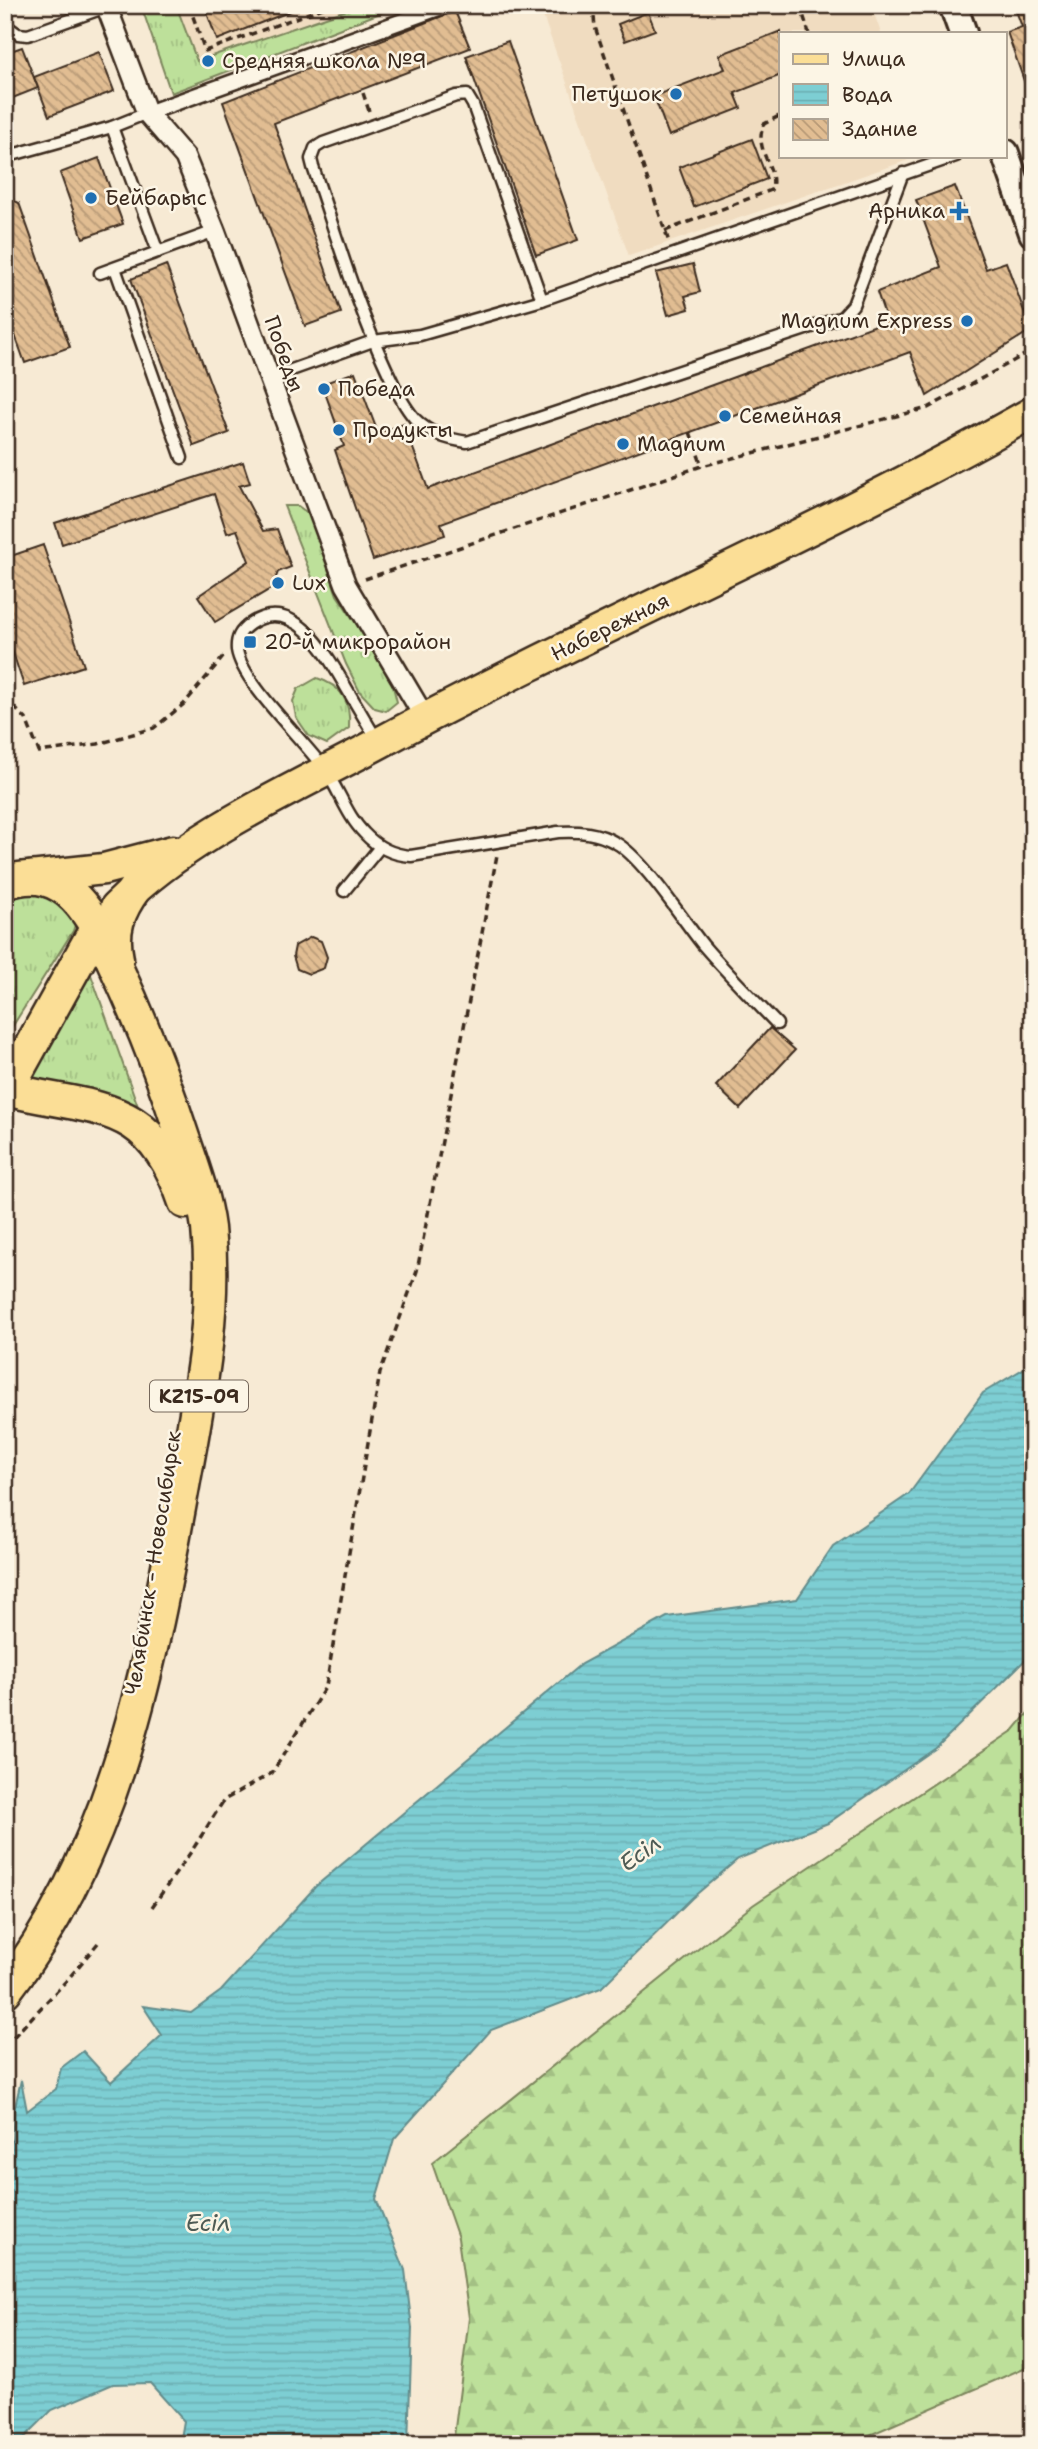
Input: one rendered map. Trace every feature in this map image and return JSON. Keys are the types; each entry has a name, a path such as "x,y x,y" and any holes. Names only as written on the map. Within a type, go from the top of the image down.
{"highway":[{"name":"Челябинск - Новосибирск","path":"5,1991 34,1954 61,1908 109,1797 136,1713 175,1529 199,1397 209,1301 208,1230 199,1185 175,1114 125,987 97,927 77,899 64,888 46,879 17,880"},
{"path":"125,987 115,949 114,933 119,914 135,888"},
{"name":"Челябинск - Новосибирск","path":"79,1869 118,1751 147,1617 179,1405 191,1301 188,1220 184,1200 159,1147 142,1129 105,1110 6,1083 97,927"}],"main road":[{"path":"953,5 963,32"},
{"path":"1006,156 1033,233"},
{"name":"Набережная","path":"97,927 135,888 191,846 325,770 798,534 1033,412"},
{"name":"Набережная","path":"17,880 115,866 191,846"}],"street":[{"path":"147,113 447,5"},
{"name":"Победы","path":"106,6 147,113 186,157 346,585 425,718"}],"lane":[{"path":"5,25 18,34 28,36 106,6"},
{"path":"542,300 473,105 467,95 456,96 315,148 312,153 313,167 373,341 398,394 416,420 441,437 467,442 842,317 853,305 902,173"},
{"path":"5,157 111,127 147,113"},
{"path":"111,127 158,252"},
{"path":"269,378 373,341 419,335 542,300 950,158"},
{"path":"100,273 215,231"},
{"path":"115,268 182,458"},
{"path":"379,743 325,652 288,618 274,616 252,622 240,632 237,641 238,654 250,679 325,770 360,828 380,846 401,856 411,856 558,832 580,831 599,835 618,844 636,859 705,946 777,1024"},
{"path":"344,891 380,846"}],"path":[{"path":"189,5 205,51 331,5"},
{"path":"597,5 595,27 672,254"},
{"path":"800,5 809,32"},
{"path":"665,231 771,190 772,178 759,139 764,124 779,116"},
{"path":"346,585 702,466 928,408 1024,355"},
{"path":"690,432 702,466"},
{"path":"5,698 26,719 39,752 98,744 154,728 184,704 237,641"},
{"path":"152,1907 224,1800 272,1773 326,1686 380,1373 417,1271 500,842"},
{"path":"5,2046 98,1943"}],"shaded area":[{"name":"Средняя школа №9","path":"141,5 401,5 171,93"},
{"name":"Петушок","path":"539,5 871,5 881,32 779,32 779,158 914,158 629,256"}],"green space":[{"path":"141,5 176,5 197,61 352,8 351,5 401,5 171,93"},
{"path":"284,506 298,506 309,514 337,595 390,675 397,702 386,711 375,708 360,692 346,664"},
{"path":"317,678 339,690 348,710 349,728 327,744 309,736 296,717 293,701 298,689"},
{"path":"54,892 76,922 73,931 5,1038 5,898 19,893"},
{"path":"85,958 140,1112 93,1089 18,1079"},
{"path":"1033,1707 1033,2364 849,2444 453,2444 469,2318 458,2238 432,2163 753,1905 1014,1730"}],"water":[{"name":"Есіл","path":"1033,1363 1033,1650 1025,1660 936,1748 828,1823 738,1859 692,1898 601,1988 491,2030 394,2139 376,2199 405,2270 412,2328 408,2444 180,2444 184,2421 150,2383 113,2384 52,2410 18,2444 5,2444 5,2154 12,2141 14,2111 21,2080 27,2111 56,2089 61,2068 83,2051 111,2082 162,2035 143,2006 191,2013 221,1991 316,1886 581,1664 667,1617 797,1599 833,1546 909,1494 983,1393"}],"building":[{"path":"204,5 304,5 304,6 217,40"},
{"path":"1014,5 1033,5 1033,98 1030,98 1007,32 1022,27"},
{"path":"455,11 470,48 274,123 341,313 305,326 223,102"},
{"path":"648,12 655,30 625,41 618,24"},
{"path":"781,31 779,76 735,93 741,108 669,136 654,96 725,69 719,55"},
{"path":"508,41 578,240 536,255 466,56"},
{"path":"22,47 38,88 5,101 5,53"},
{"path":"99,52 114,91 49,116 34,77"},
{"path":"752,139 767,179 694,207 679,167"},
{"name":"Бейбарыс","path":"99,158 123,224 83,238 60,173"},
{"path":"955,186 986,269 1006,262 1031,330 927,396 910,352 441,523 445,535 373,560 335,450 344,446 322,384 355,372 378,433 404,424 428,489 887,321 877,292 941,267 916,200"},
{"path":"5,196 19,203 70,347 25,363 5,307"},
{"path":"693,264 700,292 685,296 689,309 668,315 656,273"},
{"path":"166,265 229,433 194,446 131,279"},
{"path":"243,462 250,483 239,486 263,531 277,529 291,567 278,572 272,588 215,622 198,596 249,561 237,530 227,533 214,494 62,544 55,523"},
{"path":"43,545 84,666 24,686 5,629 5,558"},
{"path":"311,937 321,941 327,957 324,968 309,974 297,969 293,956 295,946"},
{"path":"770,1028 795,1050 740,1109 716,1086"}],"place":[{"name":"Средняя школа №9","path":"208,61"},
{"name":"Петушок","path":"676,94"},
{"name":"Бейбарыс","path":"91,198"},
{"name":"Арника","path":"959,211"},
{"name":"Magnum Express","path":"967,321"},
{"name":"Победа","path":"324,389"},
{"name":"Семейная","path":"725,416"},
{"name":"Продукты","path":"339,430"},
{"name":"Magnum","path":"623,444"},
{"name":"Lux","path":"278,583"},
{"name":"20-й микрорайон","path":"250,642"}]}
